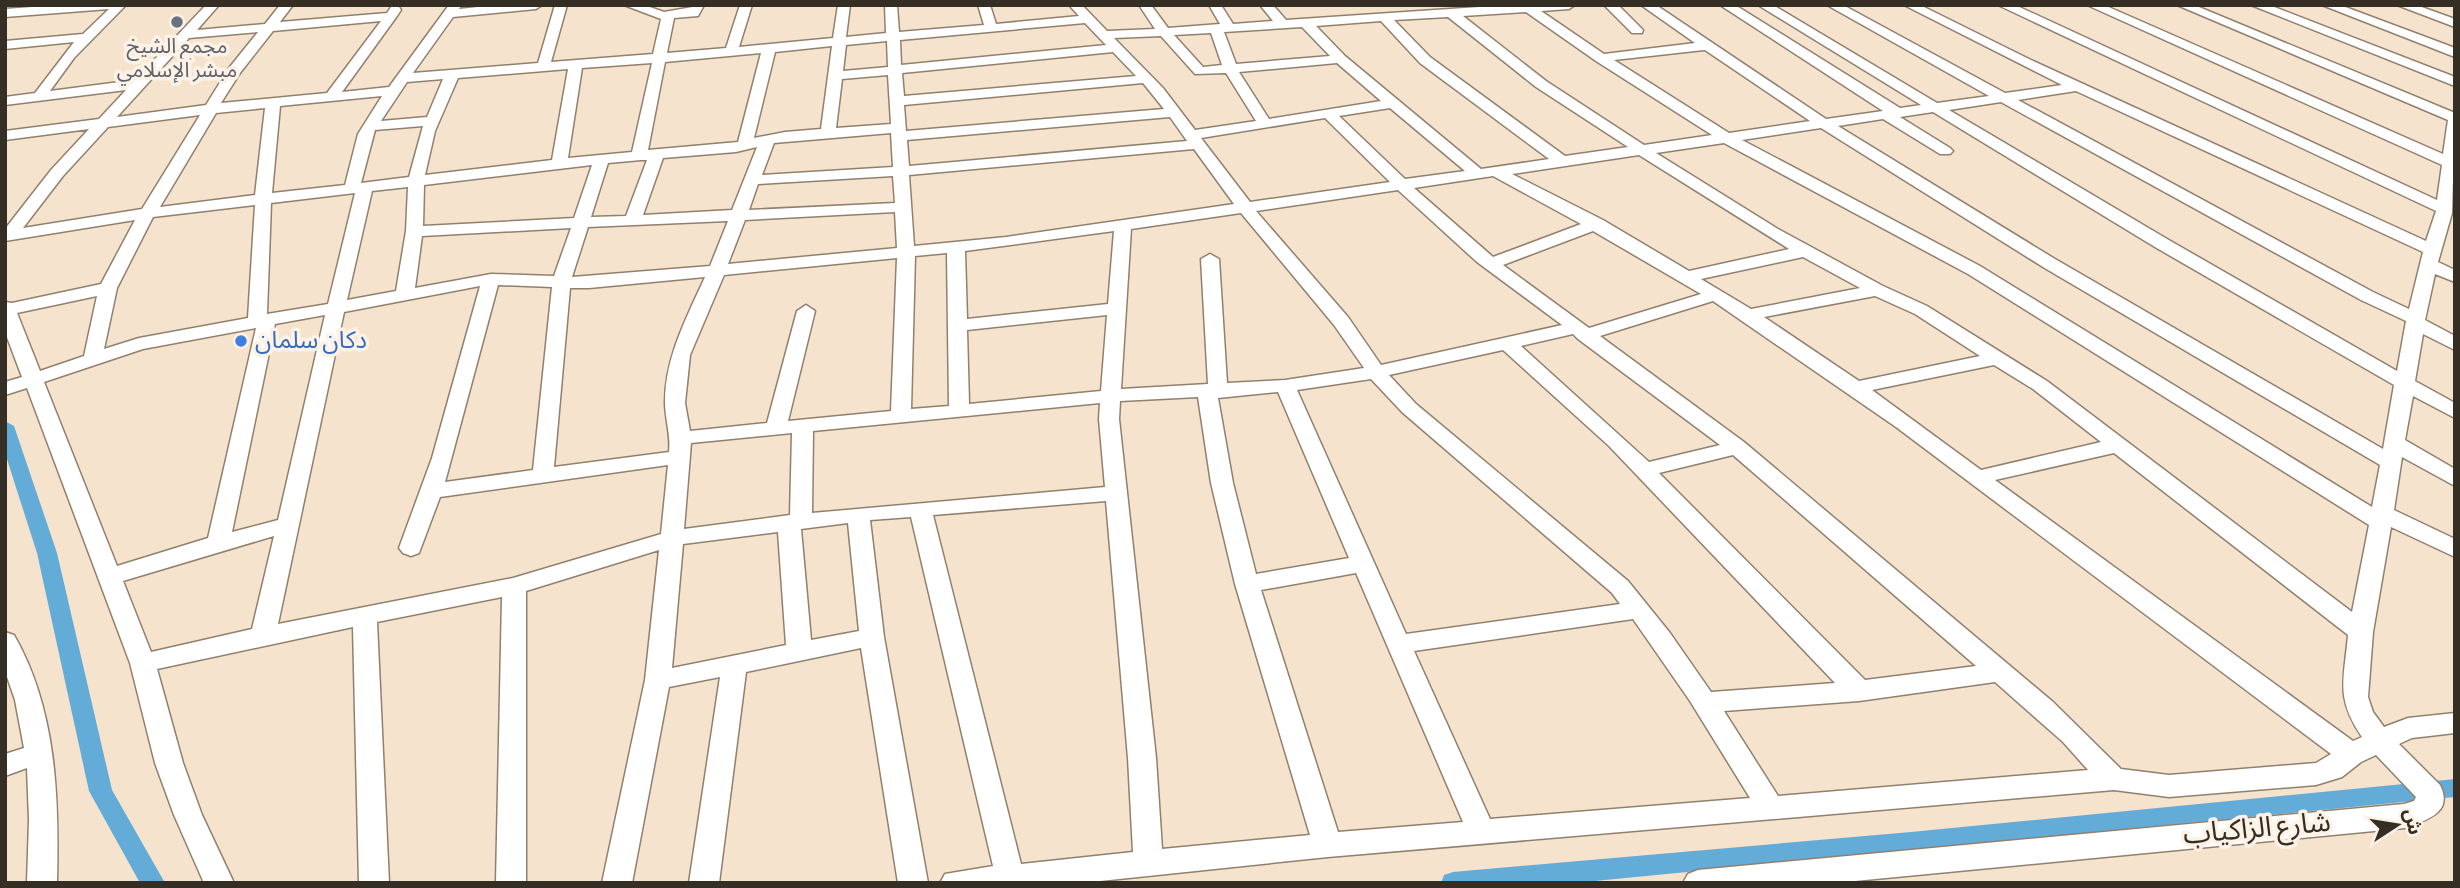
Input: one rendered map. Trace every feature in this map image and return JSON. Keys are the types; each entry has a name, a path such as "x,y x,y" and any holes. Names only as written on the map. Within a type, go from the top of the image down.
{"street":[{"path":"5,22 16,10 113,5"},
{"path":"39,97 69,55 120,5"},
{"path":"7,236 102,122 213,5"},
{"path":"93,358 108,288 147,213 209,110 287,5"},
{"path":"263,636 336,307 370,126 453,10 536,5"},
{"path":"543,68 561,5"},
{"path":"630,5 666,15 694,13 698,5"},
{"path":"731,52 746,5"},
{"path":"828,132 844,5"},
{"path":"891,5 904,171 906,253 901,416"},
{"path":"984,5 991,27"},
{"path":"1145,5 1164,32 1197,69 1231,70 1340,59"},
{"path":"1215,5 1231,70 1265,124"},
{"path":"1266,5 1283,25"},
{"path":"1331,5 1345,20"},
{"path":"898,102 1101,58 1164,32 1569,5"},
{"path":"1610,5 1637,30"},
{"path":"1647,5 1704,46 1824,124 2049,262 2394,453 2455,479"},
{"path":"1726,5 1945,151"},
{"path":"1833,5 2455,344"},
{"path":"1910,5 2430,257 2455,277"},
{"path":"2004,5 2448,213"},
{"path":"2093,5 2452,164"},
{"path":"2183,5 2455,119"},
{"path":"2257,5 2455,82"},
{"path":"2328,5 2455,53"},
{"path":"2403,5 2455,23"},
{"path":"1529,8 1601,58 1727,138 1974,270 2383,519 2455,550"},
{"path":"1743,16 1769,8 2173,250 2455,412"},
{"path":"184,35 268,28 395,11"},
{"path":"331,97 395,11"},
{"path":"404,78 892,37 991,27 1081,12 1101,58 1146,79"},
{"path":"1451,13 1541,84 1772,233 1877,290 1921,310 2040,385 2361,632"},
{"path":"633,220 647,156 666,15"},
{"path":"1384,17 1425,60 1563,162"},
{"path":"1306,23 1340,59 1393,103 1488,173 1597,224 1748,315 1978,477 2053,536 2351,754"},
{"path":"5,45 89,37"},
{"path":"1601,58 1704,46"},
{"path":"745,145 769,48"},
{"path":"835,76 895,69 1101,58 1146,79 1197,139 1246,208 1341,321 1376,372 1429,426 1600,568 1639,610 1705,702 1771,808"},
{"path":"559,164 576,65"},
{"path":"405,293 414,231 416,181 432,121 452,75"},
{"path":"5,101 139,83"},
{"path":"5,389 139,344 491,279 561,284 716,272 956,248 1124,227 2077,87"},
{"path":"5,136 102,122 393,91"},
{"path":"218,543 262,320 263,200 273,103"},
{"path":"753,180 904,171 1197,139 1265,124 1393,103"},
{"path":"7,236 147,213 602,159 745,145 768,139 828,132 899,132 1175,112"},
{"path":"1329,114 1403,186 1492,263 1737,447 2072,735 2114,779"},
{"name":"شارع الزاكياب","path":"1698,883 2405,816 2424,794 2378,740 2361,715 2355,697 2361,632 2416,321 2430,257 2448,213 2455,119"},
{"path":"370,126 432,121"},
{"path":"617,883 658,680 680,447 675,403 680,355 768,139"},
{"path":"542,474 561,284 602,159"},
{"path":"414,231 904,207"},
{"path":"1492,263 1597,224"},
{"path":"1124,227 1110,396 1115,493 1136,688 1147,864"},
{"path":"956,248 959,411"},
{"path":"1687,277 1807,251"},
{"path":"1210,259 1213,392 1222,484 1247,584 1328,845"},
{"path":"411,548 432,491 491,279"},
{"path":"108,288 6,308 143,663 169,763 188,815 219,883"},
{"path":"1748,315 1877,290"},
{"path":"432,491 542,474 776,428 1110,396 1285,386 1376,372 1507,343 1580,331 1715,295"},
{"path":"956,326 1116,309"},
{"path":"776,428 806,311"},
{"path":"1507,343 1576,404 1644,470 1858,691"},
{"path":"1854,388 1998,358"},
{"path":"1285,386 1482,833"},
{"path":"799,652 795,521 803,425"},
{"path":"1978,477 2119,445"},
{"path":"1644,470 1737,447"},
{"path":"143,663 514,586 673,538 858,514 1115,493"},
{"path":"920,509 1010,878"},
{"path":"858,514 872,637 913,883"},
{"path":"111,576 289,524"},
{"path":"1247,584 1362,564"},
{"path":"511,883 514,586"},
{"path":"1397,644 1639,610"},
{"path":"365,615 374,883"},
{"path":"658,680 872,637"},
{"path":"5,641 32,708 40,753 44,845 42,883"},
{"path":"704,883 734,664"},
{"path":"1705,702 1858,691 1999,673"},
{"path":"955,883 1328,845 2114,779 2169,786 2297,776 2332,769 2351,754 2378,740 2420,725 2455,723"},
{"path":"5,765 40,753"}],"waterway":[{"path":"5,426 47,553 101,791 153,883"},
{"path":"1453,883 1911,842 2455,788"}],"place":[{"name":"مجمع الشيخ مبشر الإسلامي","path":"177,22"},
{"name":"دكان سلمان","path":"241,341"}]}
